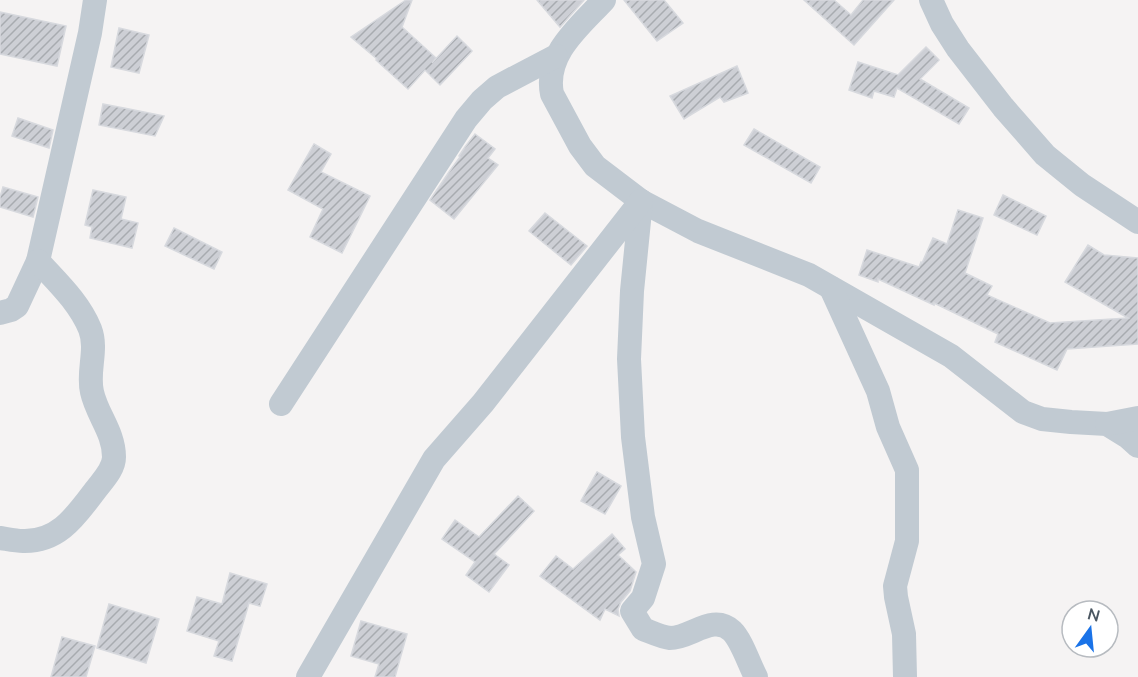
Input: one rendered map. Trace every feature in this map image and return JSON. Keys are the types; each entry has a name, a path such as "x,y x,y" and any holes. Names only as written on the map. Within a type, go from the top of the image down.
{"street":[{"path":"0,313 17,306 38,261 90,33 95,0"},
{"path":"604,0 568,38 556,56 550,86 580,146 596,166 642,201 698,231 809,275 951,356 1023,412 1071,423 1107,424 1138,418"},
{"path":"931,0 942,24 958,49 1003,107 1045,155 1082,186 1138,222"},
{"path":"281,404 466,119 497,87 556,56"},
{"path":"308,677 434,459 483,403 642,201"},
{"path":"642,201 632,291 629,359 633,437 643,517 654,564 643,598 632,611 643,629 670,638 708,626 717,624 724,626 736,637 756,677"},
{"path":"0,538 22,541 38,540 54,534 71,522 114,463 113,441 92,392 94,342 90,330 77,304 38,261"},
{"path":"831,288 878,391 888,427 907,470 907,541 895,586 904,634 905,677"},
{"path":"1107,424 1138,446"}],"building":[{"path":"406,0 412,0 402,27 436,58 432,63 457,36 472,51 440,85 425,70 408,89 351,37"},
{"path":"537,0 584,0 560,27"},
{"path":"624,0 664,0 683,23 657,41"},
{"path":"804,0 834,0 851,15 863,0 894,0 854,45"},
{"path":"0,12 66,26 57,66 0,54"},
{"path":"119,28 149,35 139,73 111,67"},
{"path":"926,47 939,60 920,79 969,108 959,124 897,88 894,97 874,91 872,98 849,90 858,62 898,75"},
{"path":"737,66 748,93 724,102 720,97 684,119 670,96"},
{"path":"103,104 164,116 155,136 99,125"},
{"path":"18,118 53,130 49,148 12,136"},
{"path":"754,129 820,167 811,183 744,145"},
{"path":"475,134 495,149 488,158 498,165 454,219 430,200"},
{"path":"314,144 331,154 321,172 370,196 342,253 310,237 323,209 288,190"},
{"path":"3,187 38,197 33,217 0,207"},
{"path":"93,190 126,197 121,219 138,223 132,248 90,238 92,227 85,225"},
{"path":"1003,195 1046,216 1037,235 994,215"},
{"path":"958,210 983,218 965,273 992,286 987,295 1050,323 1128,318 1065,282 1088,245 1104,255 1138,258 1138,344 1067,349 1057,370 995,342 998,334 934,303 934,305 878,279 878,282 859,275 867,250 919,267 933,238 947,244"},
{"path":"545,213 587,246 571,265 529,231"},
{"path":"174,228 222,252 214,269 165,246"},
{"path":"597,472 621,486 605,514 581,501"},
{"path":"518,496 534,511 494,554 509,565 489,592 466,575 475,562 442,539 455,520 479,537"},
{"path":"612,534 625,549 618,555 636,572 630,591 618,609 619,616 605,609 600,620 540,576 556,556 573,569"},
{"path":"230,573 267,584 260,606 249,603 232,661 214,656 219,641 187,631 197,597 222,604"},
{"path":"109,604 159,619 146,663 97,648"},
{"path":"361,621 407,634 395,677 375,677 379,664 351,656"},
{"path":"62,637 95,646 86,677 51,677"}]}
